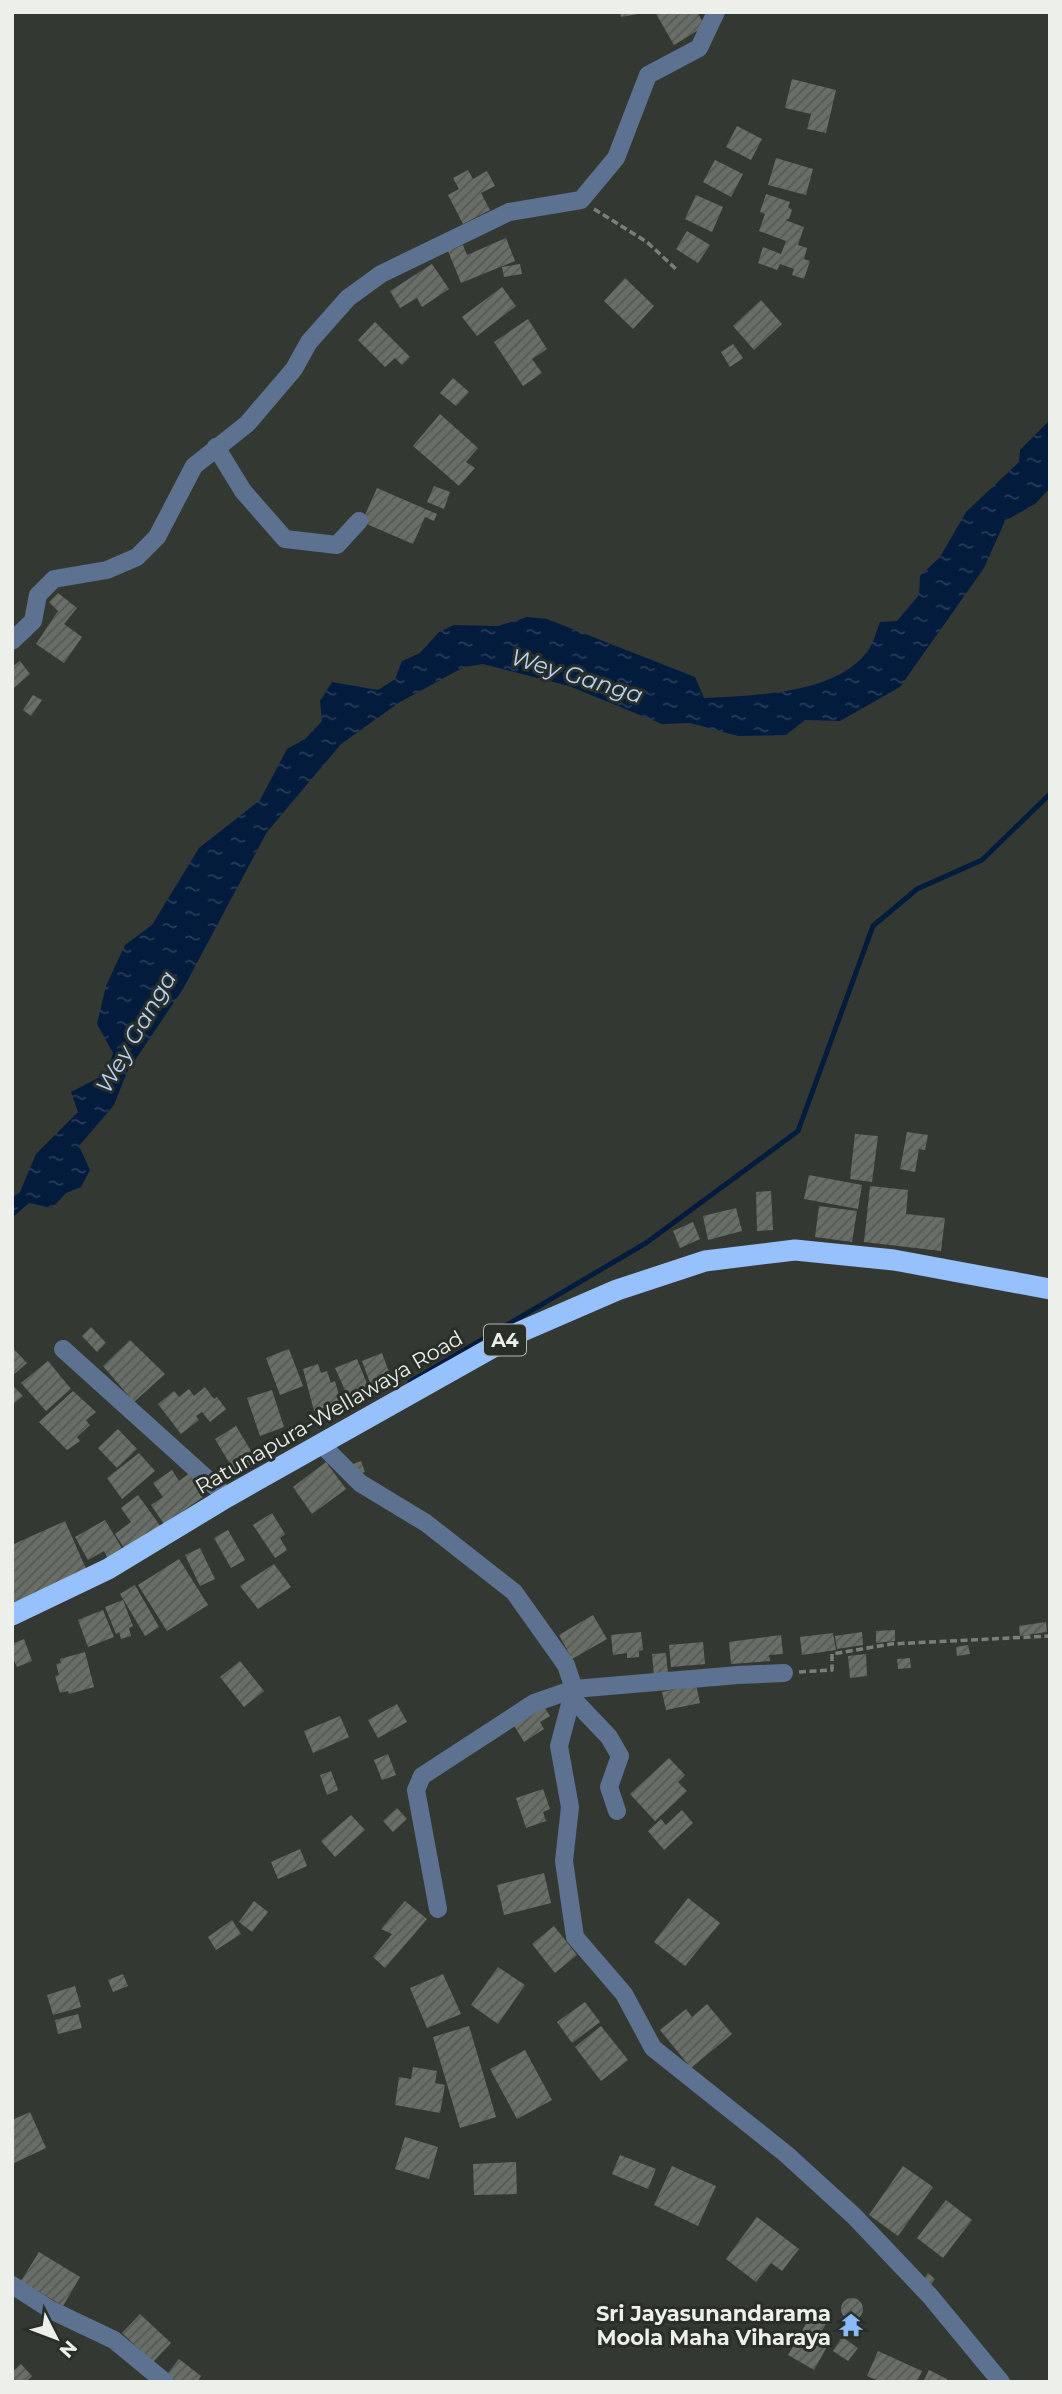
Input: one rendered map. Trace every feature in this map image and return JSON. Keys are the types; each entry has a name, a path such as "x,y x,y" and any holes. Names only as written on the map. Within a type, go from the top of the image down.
{"highway":[{"name":"Ratunapura-Wellawaya Road","path":"12,1615 108,1569 227,1497 520,1332 617,1290 705,1261 795,1250 894,1260 1050,1289"}],"street":[{"path":"12,641 33,621 38,595 54,579 107,570 137,557 157,537 194,466 247,425 294,369 309,341 348,299 381,274 509,212 581,200 616,158 649,75 699,48 716,12"},
{"path":"216,447 243,491 285,539 337,545 359,521"},
{"path":"63,1349 227,1497"},
{"path":"322,1445 360,1483 426,1523 514,1591 566,1665 573,1693 609,1737 620,1756 610,1787 617,1811"},
{"path":"438,1909 416,1790 422,1776 534,1703 573,1693 738,1675 784,1673"},
{"path":"573,1693 559,1746 570,1807 564,1861 575,1937 624,1994 653,2048 786,2154 854,2216 930,2296 1001,2382"},
{"path":"12,2285 51,2310 114,2340 165,2382"}],"path":[{"path":"581,200 647,242 677,270"},
{"path":"784,1673 832,1670 832,1654 891,1644 1050,1636"}],"water":[{"name":"Wey Ganga","path":"1050,420 1050,488 1035,504 1005,521 984,568 900,687 840,721 805,720 786,735 738,736 690,723 662,724 569,686 483,664 464,667 400,702 341,744 267,832 183,989 127,1072 114,1105 79,1146 90,1170 81,1187 66,1193 52,1208 29,1203 12,1218 12,1198 20,1192 36,1154 78,1112 71,1092 106,1074 113,1053 97,1024 106,986 125,945 152,925 199,848 260,800 287,749 305,739 322,721 320,701 332,682 378,690 395,679 402,661 420,653 439,632 454,625 498,626 527,617 547,619 695,677 704,698 768,693 814,685 853,666 869,649 880,622 897,621 919,595 920,576 940,557 966,512 1019,462 1020,450"}],"building":[{"path":"620,12 638,12 638,14 621,17"},
{"path":"655,12 697,12 705,26 674,45"},
{"path":"792,79 836,90 826,133 807,129 811,114 785,108"},
{"path":"737,126 762,139 751,160 726,147"},
{"path":"776,158 813,169 806,195 768,185"},
{"path":"715,160 743,174 731,197 703,182"},
{"path":"468,170 473,179 487,171 495,186 481,193 490,210 463,224 448,195 459,189 453,178"},
{"path":"766,194 790,202 788,207 792,210 789,219 785,220 804,227 798,245 807,248 804,259 810,261 804,279 792,275 794,269 780,264 777,270 758,263 763,247 781,254 786,241 759,231 765,214 760,212"},
{"path":"696,195 723,207 712,232 685,219"},
{"path":"687,231 710,245 698,263 676,249"},
{"path":"506,238 515,261 461,283 448,251 463,245 467,255"},
{"path":"432,264 449,289 422,307 417,298 400,308 390,291"},
{"path":"520,264 522,274 504,277 502,267"},
{"path":"625,278 654,306 633,329 604,301"},
{"path":"502,287 516,306 477,336 462,317"},
{"path":"761,300 782,324 754,350 733,326"},
{"path":"528,319 547,349 532,359 542,373 523,386 494,342"},
{"path":"375,322 410,357 402,365 395,358 385,367 358,340"},
{"path":"733,344 743,358 730,367 721,352"},
{"path":"453,378 469,392 456,406 440,393"},
{"path":"440,414 478,448 466,462 475,468 459,486 413,446"},
{"path":"434,486 450,492 444,509 427,502"},
{"path":"377,488 437,514 434,521 425,517 413,544 362,522"},
{"path":"58,593 77,608 64,624 82,637 64,663 36,644 58,611 49,602"},
{"path":"20,661 30,674 14,688 12,667"},
{"path":"33,695 42,700 31,716 23,710"},
{"path":"907,1132 928,1135 925,1150 919,1149 915,1172 900,1169"},
{"path":"855,1134 878,1136 872,1182 850,1179"},
{"path":"809,1175 862,1185 858,1209 804,1199"},
{"path":"870,1186 908,1190 906,1214 945,1218 941,1251 864,1242"},
{"path":"771,1191 773,1230 757,1231 756,1192"},
{"path":"819,1206 857,1211 852,1242 815,1237"},
{"path":"736,1208 742,1231 708,1240 703,1216"},
{"path":"693,1222 700,1239 680,1248 673,1231"},
{"path":"91,1327 106,1343 97,1352 82,1336"},
{"path":"130,1340 165,1374 134,1402 103,1366"},
{"path":"12,1347 27,1363 12,1376"},
{"path":"289,1349 303,1386 280,1395 266,1358"},
{"path":"382,1353 392,1380 372,1388 362,1361"},
{"path":"357,1359 370,1391 349,1399 335,1368"},
{"path":"48,1361 71,1389 46,1411 21,1383"},
{"path":"318,1364 321,1373 327,1371 331,1383 335,1381 341,1403 314,1411 303,1369"},
{"path":"12,1385 23,1396 12,1405"},
{"path":"205,1387 226,1409 210,1422 202,1412 196,1416 199,1420 181,1434 158,1404 174,1391 179,1397 189,1389 194,1396"},
{"path":"272,1390 284,1427 260,1436 247,1398"},
{"path":"73,1391 96,1412 86,1420 90,1425 77,1437 80,1441 67,1450 39,1422"},
{"path":"236,1426 257,1461 236,1474 215,1439"},
{"path":"118,1429 137,1449 117,1468 98,1448"},
{"path":"139,1453 155,1471 122,1499 107,1478"},
{"path":"361,1461 365,1472 357,1475 353,1464"},
{"path":"326,1462 346,1489 312,1514 293,1487"},
{"path":"172,1470 179,1481 191,1472 206,1495 164,1524 151,1505 163,1497 153,1483"},
{"path":"138,1495 161,1527 126,1551 115,1534 131,1522 121,1508"},
{"path":"272,1513 285,1534 280,1538 287,1550 275,1558 253,1525"},
{"path":"105,1520 123,1550 108,1559 104,1551 88,1560 75,1537"},
{"path":"65,1521 87,1571 12,1605 12,1545"},
{"path":"228,1530 245,1560 231,1568 214,1538"},
{"path":"200,1548 215,1579 200,1586 185,1555"},
{"path":"179,1559 208,1605 167,1631 138,1585"},
{"path":"274,1564 291,1587 258,1609 240,1586"},
{"path":"135,1585 159,1627 145,1636 120,1594"},
{"path":"123,1600 133,1626 129,1628 131,1636 121,1639 119,1632 116,1634 105,1607"},
{"path":"103,1610 114,1637 88,1647 78,1620"},
{"path":"593,1615 607,1639 572,1659 559,1635"},
{"path":"1046,1622 1047,1632 1020,1636 1019,1626"},
{"path":"895,1630 895,1641 876,1643 876,1631"},
{"path":"641,1632 643,1650 639,1651 639,1657 627,1658 627,1653 613,1655 611,1635"},
{"path":"862,1632 863,1645 837,1649 835,1636"},
{"path":"833,1633 836,1650 802,1655 800,1637"},
{"path":"781,1635 783,1654 769,1655 770,1661 731,1664 729,1642"},
{"path":"24,1639 32,1661 17,1667 12,1656 12,1644"},
{"path":"703,1642 705,1664 671,1667 669,1645"},
{"path":"968,1645 970,1654 957,1656 956,1647"},
{"path":"85,1652 94,1687 69,1694 68,1691 60,1693 55,1676 59,1675 56,1664 61,1663 60,1659"},
{"path":"666,1653 668,1675 654,1676 652,1654"},
{"path":"866,1654 867,1676 850,1678 848,1656"},
{"path":"910,1658 911,1668 898,1669 897,1659"},
{"path":"240,1661 264,1691 244,1707 220,1677"},
{"path":"696,1685 700,1703 666,1710 662,1692"},
{"path":"540,1700 550,1716 540,1722 544,1729 524,1742 510,1719"},
{"path":"397,1704 407,1722 378,1738 368,1720"},
{"path":"340,1716 349,1737 313,1753 304,1731"},
{"path":"388,1754 396,1775 382,1780 374,1760"},
{"path":"669,1758 685,1775 678,1782 687,1791 655,1821 630,1794"},
{"path":"331,1771 338,1790 327,1795 320,1775"},
{"path":"543,1789 550,1809 543,1812 546,1821 526,1828 516,1798"},
{"path":"397,1808 407,1819 393,1832 383,1821"},
{"path":"682,1810 693,1823 664,1850 648,1831 661,1819 666,1825"},
{"path":"351,1815 365,1830 335,1857 321,1841"},
{"path":"300,1849 307,1866 278,1879 271,1862"},
{"path":"544,1873 551,1903 504,1915 497,1885"},
{"path":"688,1898 720,1923 685,1966 654,1942"},
{"path":"254,1901 268,1912 252,1932 239,1922"},
{"path":"405,1901 427,1919 385,1968 373,1957 392,1934 381,1929"},
{"path":"232,1920 241,1934 216,1950 208,1937"},
{"path":"554,1926 577,1955 555,1973 532,1944"},
{"path":"498,1967 525,1985 498,2024 471,2005"},
{"path":"123,1974 128,1986 113,1992 108,1980"},
{"path":"443,1974 461,2014 427,2028 410,1988"},
{"path":"75,1986 81,2007 53,2015 47,1995"},
{"path":"585,2002 600,2022 572,2043 557,2022"},
{"path":"707,2004 732,2034 691,2068 660,2030 686,2009 692,2017"},
{"path":"78,2014 82,2028 58,2034 55,2020"},
{"path":"469,2026 496,2117 460,2128 433,2037"},
{"path":"601,2026 628,2060 601,2081 575,2047"},
{"path":"525,2050 552,2100 517,2119 490,2069"},
{"path":"413,2067 437,2071 435,2083 445,2085 440,2113 395,2105 399,2077 411,2079"},
{"path":"30,2112 46,2148 14,2163 12,2120"},
{"path":"405,2137 438,2147 429,2179 395,2169"},
{"path":"620,2155 656,2169 648,2189 612,2174"},
{"path":"516,2162 517,2194 474,2195 473,2164"},
{"path":"672,2166 716,2186 698,2226 654,2205"},
{"path":"903,2166 933,2187 898,2236 869,2215"},
{"path":"946,2200 972,2220 943,2258 917,2238"},
{"path":"757,2217 799,2249 782,2271 771,2263 756,2282 726,2259"},
{"path":"39,2252 80,2277 63,2306 21,2281"},
{"path":"928,2273 935,2279 929,2287 922,2282"},
{"path":"852,2298 860,2301 863,2309 860,2317 852,2320 844,2317 841,2309 844,2301"},
{"path":"140,2314 171,2343 153,2362 122,2333"},
{"path":"811,2315 826,2324 818,2337 829,2343 814,2370 788,2355"},
{"path":"842,2337 858,2348 848,2361 833,2351"},
{"path":"878,2351 922,2371 917,2382 881,2382 867,2376"},
{"path":"179,2359 201,2376 197,2382 177,2382 167,2374"},
{"path":"21,2364 32,2376 26,2382 12,2382 12,2372"},
{"path":"929,2370 947,2379 946,2382 923,2382"}],"waterway":[{"path":"410,1382 646,1243 798,1131 873,926 917,889 982,860 1050,794"}],"place":[{"name":"Sri Jayasunandarama Moola Maha Viharaya","path":"851,2325"}]}
